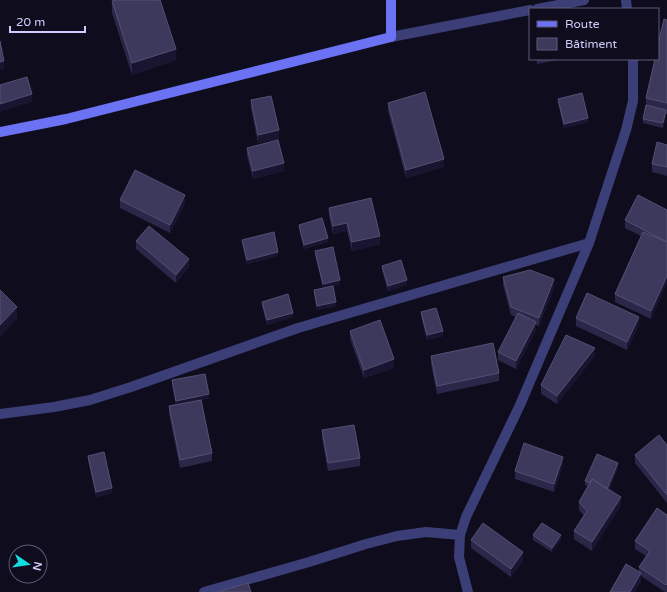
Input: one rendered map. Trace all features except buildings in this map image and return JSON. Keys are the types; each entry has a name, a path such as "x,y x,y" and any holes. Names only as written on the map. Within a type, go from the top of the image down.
{"street":[{"path":"391,0 391,37"},
{"path":"542,8 584,0"},
{"path":"0,132 66,119 391,37 529,10"},
{"path":"468,592 459,557 460,535 466,517 520,405 589,243 626,130 633,101 633,60"},
{"path":"0,414 54,408 90,400 298,328 589,243"},
{"path":"204,592 397,536 426,532 460,535"}]}
